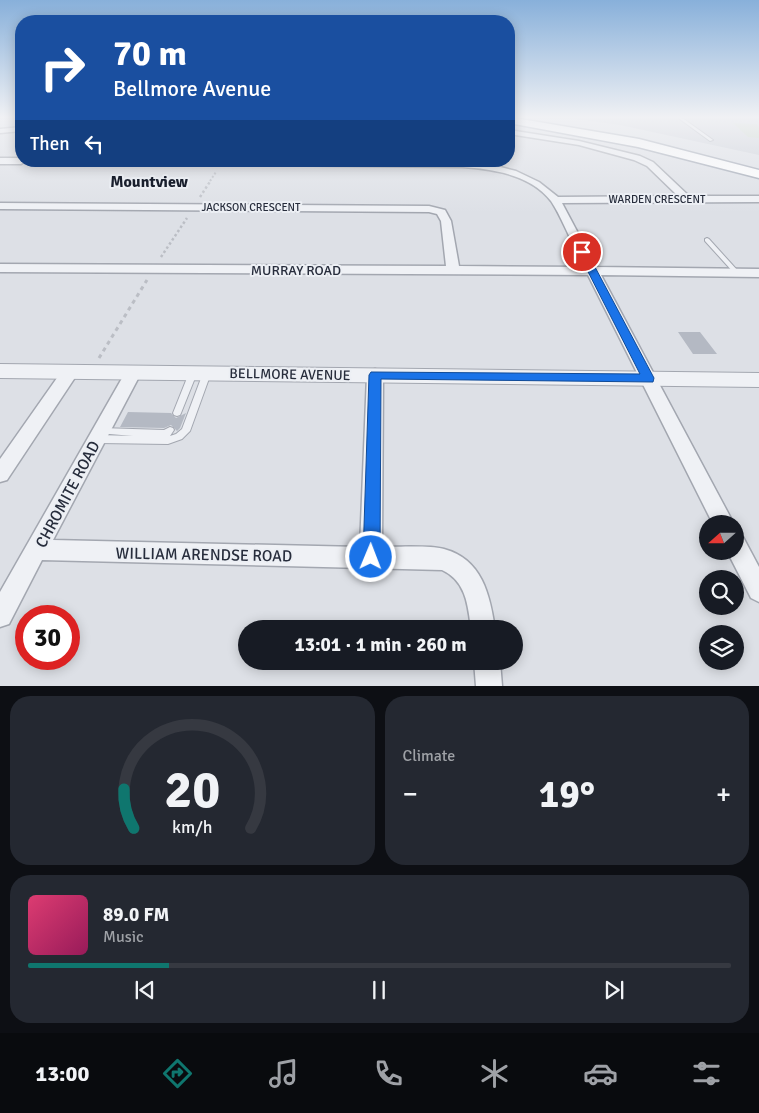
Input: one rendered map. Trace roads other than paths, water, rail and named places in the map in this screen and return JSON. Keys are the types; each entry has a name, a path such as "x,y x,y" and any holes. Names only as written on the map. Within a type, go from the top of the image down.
{"main road":[{"path":"663,149 759,174"}],"street":[{"path":"602,149 637,158 650,164 686,199"},
{"path":"0,162 15,161"},
{"path":"487,167 520,175 541,187 555,200 719,515"},
{"name":"WARDEN CRESCENT","path":"555,200 759,199"},
{"name":"JACKSON CRESCENT","path":"0,206 430,208 441,212 446,221 453,271"},
{"name":"MURRAY ROAD","path":"0,268 592,270"},
{"path":"592,270 759,273"},
{"name":"BELLMORE AVENUE","path":"0,371 759,380"},
{"path":"0,474 70,372"},
{"name":"CHROMITE ROAD","path":"0,615 133,373"},
{"path":"371,557 375,375"},
{"name":"WILLIAM ARENDSE ROAD","path":"37,550 443,559 454,563 465,572 474,586 480,604 482,620"},
{"path":"743,560 759,590"},
{"path":"488,670 489,686"}],"lane":[{"path":"707,240 736,272"},
{"path":"177,413 200,373"},
{"path":"99,435 168,440 179,437 186,431 200,373"},
{"path":"99,435 166,434 170,430"}],"district":[{"name":"Mountview","path":"149,181"}]}
